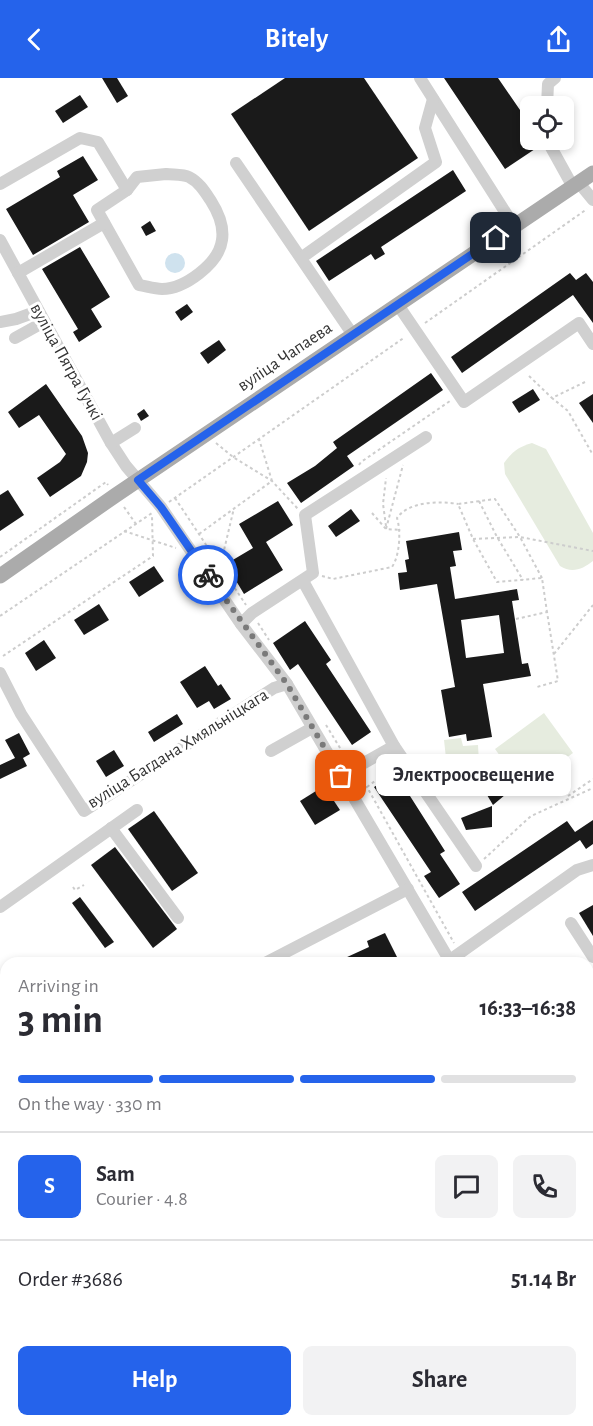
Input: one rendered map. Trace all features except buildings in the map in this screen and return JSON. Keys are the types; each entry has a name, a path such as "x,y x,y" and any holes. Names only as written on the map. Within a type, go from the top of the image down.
{"main road":[{"name":"вуліца Чапаева","path":"0,576 138,480 593,173"}],"street":[{"path":"420,78 514,226"},
{"path":"547,96 548,84 555,78"},
{"path":"301,258 436,162 425,128 433,99"},
{"path":"0,184 81,138 98,142 127,190"},
{"path":"553,150 576,185 593,200"},
{"path":"236,163 353,335"},
{"path":"166,174 189,177 202,187 221,223 222,241 214,259 184,285 162,289 139,285 97,210 127,190 137,177 166,174"},
{"path":"18,273 104,223"},
{"name":"вуліца Пятра Гучкі","path":"0,240 126,466 161,507 241,624 287,684 449,957"},
{"path":"398,304 464,402 579,323 593,344"},
{"path":"0,322 41,317"},
{"path":"15,338 41,317"},
{"path":"111,442 135,428"},
{"path":"426,437 305,515 308,577 394,746 476,866"},
{"path":"241,624 252,613 308,577"},
{"name":"вуліца Багдана Хмяльніцкага","path":"0,673 21,714 84,811 274,688 287,684"},
{"path":"271,751 312,728"},
{"path":"341,776 394,746"},
{"path":"416,778 460,764"},
{"path":"0,907 137,810"},
{"path":"111,828 178,918"},
{"path":"457,957 577,870 593,865"},
{"path":"278,957 408,890"},
{"path":"571,923 593,957"}],"path":[{"path":"161,507 593,205"},
{"path":"529,376 568,411 593,455"},
{"path":"552,398 585,382"},
{"path":"356,472 361,462 459,395"},
{"path":"259,439 272,481"},
{"path":"233,457 272,481 298,510"},
{"path":"386,529 404,459"},
{"path":"386,529 383,504 387,470"},
{"path":"199,534 272,481"},
{"path":"0,557 106,482"},
{"path":"175,498 252,613"},
{"path":"308,577 333,579 392,567 399,551 398,537 401,530 397,518 401,512 417,505 444,501 458,504 495,499 520,537 542,578 558,681 537,687"},
{"path":"479,501 523,580"},
{"path":"458,504 472,539 497,582 542,578"},
{"path":"220,567 234,508"},
{"path":"0,616 152,513 153,555 3,656"},
{"path":"372,513 386,529 401,530"},
{"path":"124,531 177,548"},
{"path":"472,539 520,537 593,551"},
{"path":"554,654 593,604"},
{"path":"516,619 547,612"},
{"path":"564,800 593,779"},
{"path":"476,866 531,816 593,788"},
{"path":"73,887 75,890 84,885"}],"shaded area":[{"path":"532,443 546,449 593,533 593,561 581,568 569,570 560,566 505,474 504,463 510,456 519,448"},
{"path":"544,713 573,753 524,789 495,749"},
{"path":"461,738 463,746 478,745 480,780 449,785 444,740"}],"water":[{"path":"175,253 182,256 185,263 182,270 175,273 168,270 165,263 168,256"}],"way so far":[{"path":"208,575 241,624 287,684 341,776"}],"place":[{"name":"Электроосвещение","path":"341,776"}],"route":[{"path":"208,575 161,507 138,480 496,238"}]}
